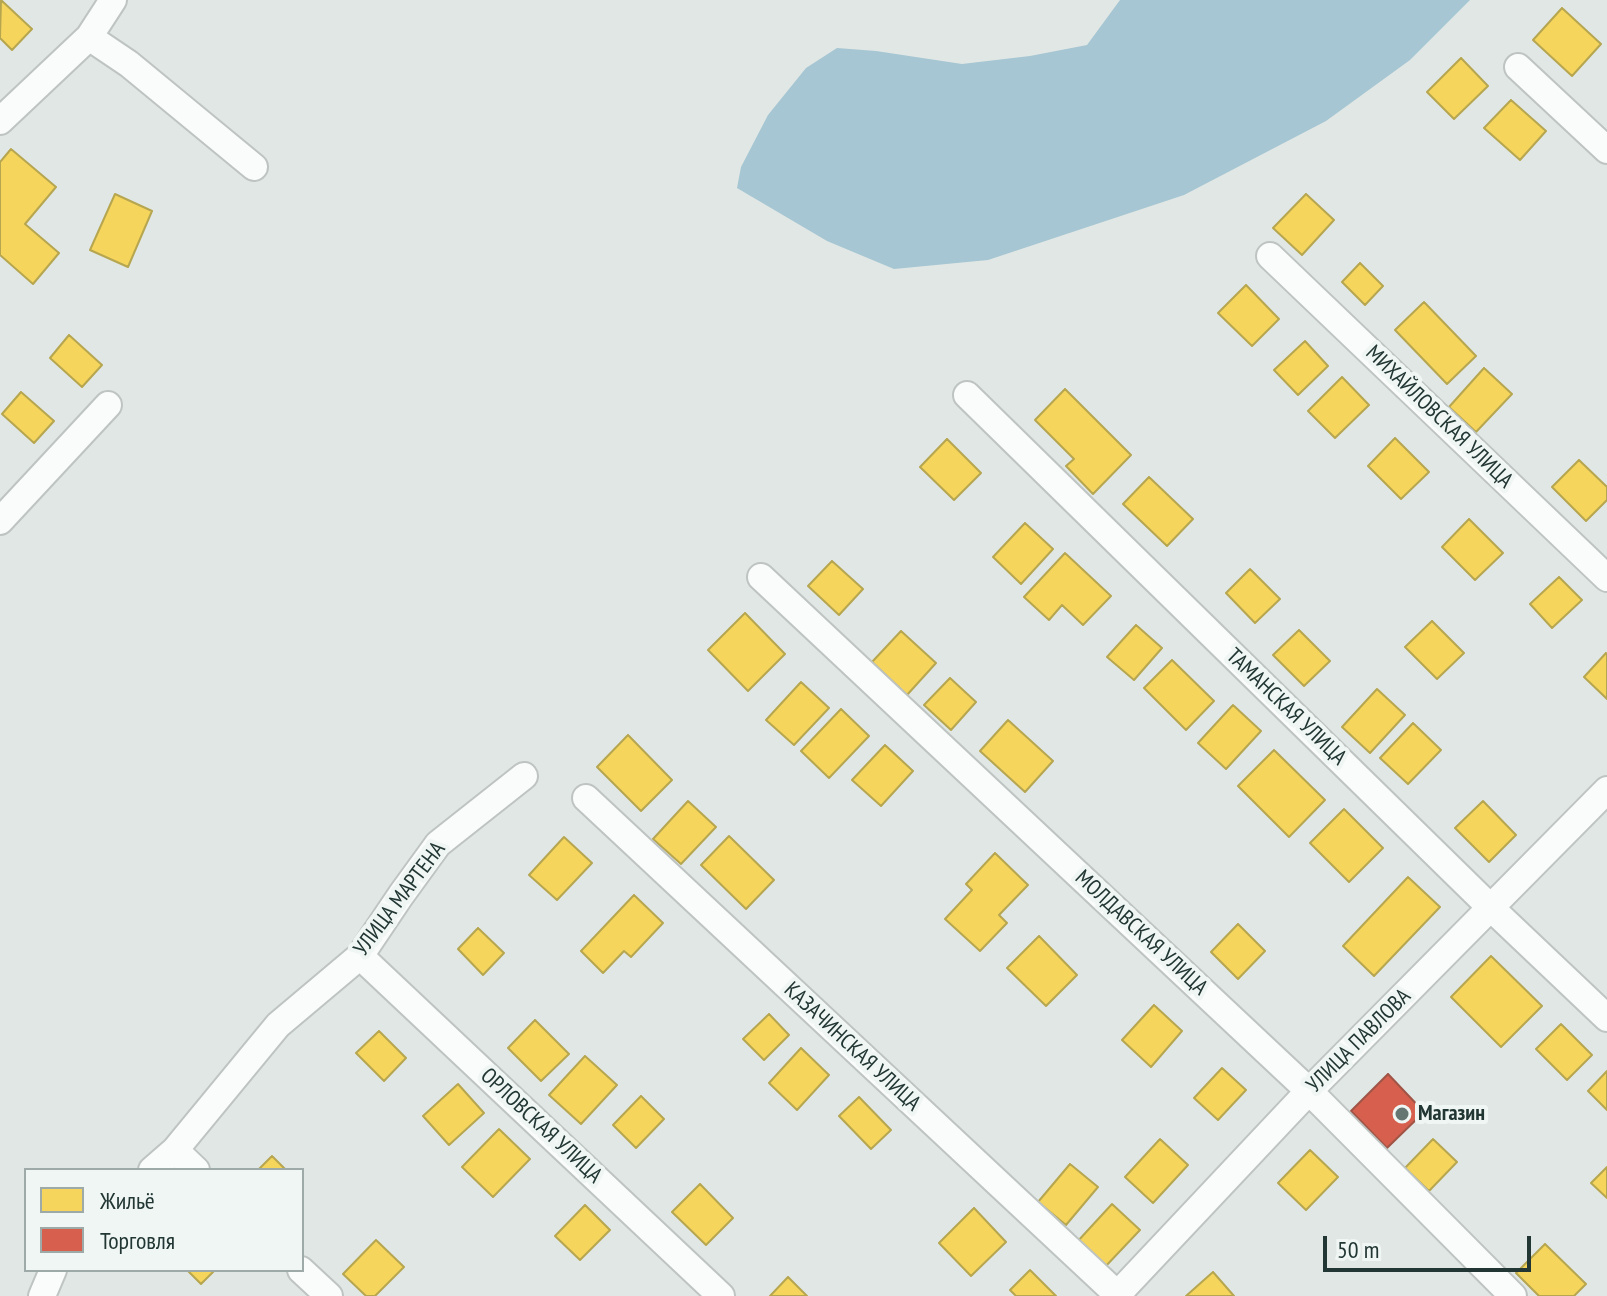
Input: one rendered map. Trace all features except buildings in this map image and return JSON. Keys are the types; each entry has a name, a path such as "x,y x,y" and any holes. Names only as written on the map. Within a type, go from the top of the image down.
{"street":[{"path":"0,121 89,37 113,0"},
{"path":"89,37 129,64 254,167"},
{"path":"1518,67 1607,150"},
{"name":"МИХАЙЛОВСКАЯ УЛИЦА","path":"1270,256 1607,578"},
{"name":"ТАМАНСКАЯ УЛИЦА","path":"967,395 1607,1018"},
{"path":"0,521 108,405"},
{"name":"МОЛДАВСКАЯ УЛИЦА","path":"761,577 1309,1091 1513,1296"},
{"name":"УЛИЦА МАРТЕНА","path":"154,1168 175,1150 278,1025 360,956 438,844 524,776"},
{"name":"УЛИЦА ПАВЛОВА","path":"1117,1296 1309,1091 1607,790"},
{"name":"КАЗАЧИНСКАЯ УЛИЦА","path":"586,798 1117,1296"},
{"name":"ОРЛОВСКАЯ УЛИЦА","path":"360,956 721,1296"},
{"path":"175,1150 194,1168"},
{"path":"42,1296 52,1272"},
{"path":"303,1272 329,1296"}],"water":[{"path":"1120,0 1470,0 1410,60 1326,121 1184,195 988,260 894,269 827,241 737,188 741,167 768,115 806,68 837,48 962,64 1030,56 1087,45"}],"place":[{"name":"Магазин","path":"1402,1114"}]}
